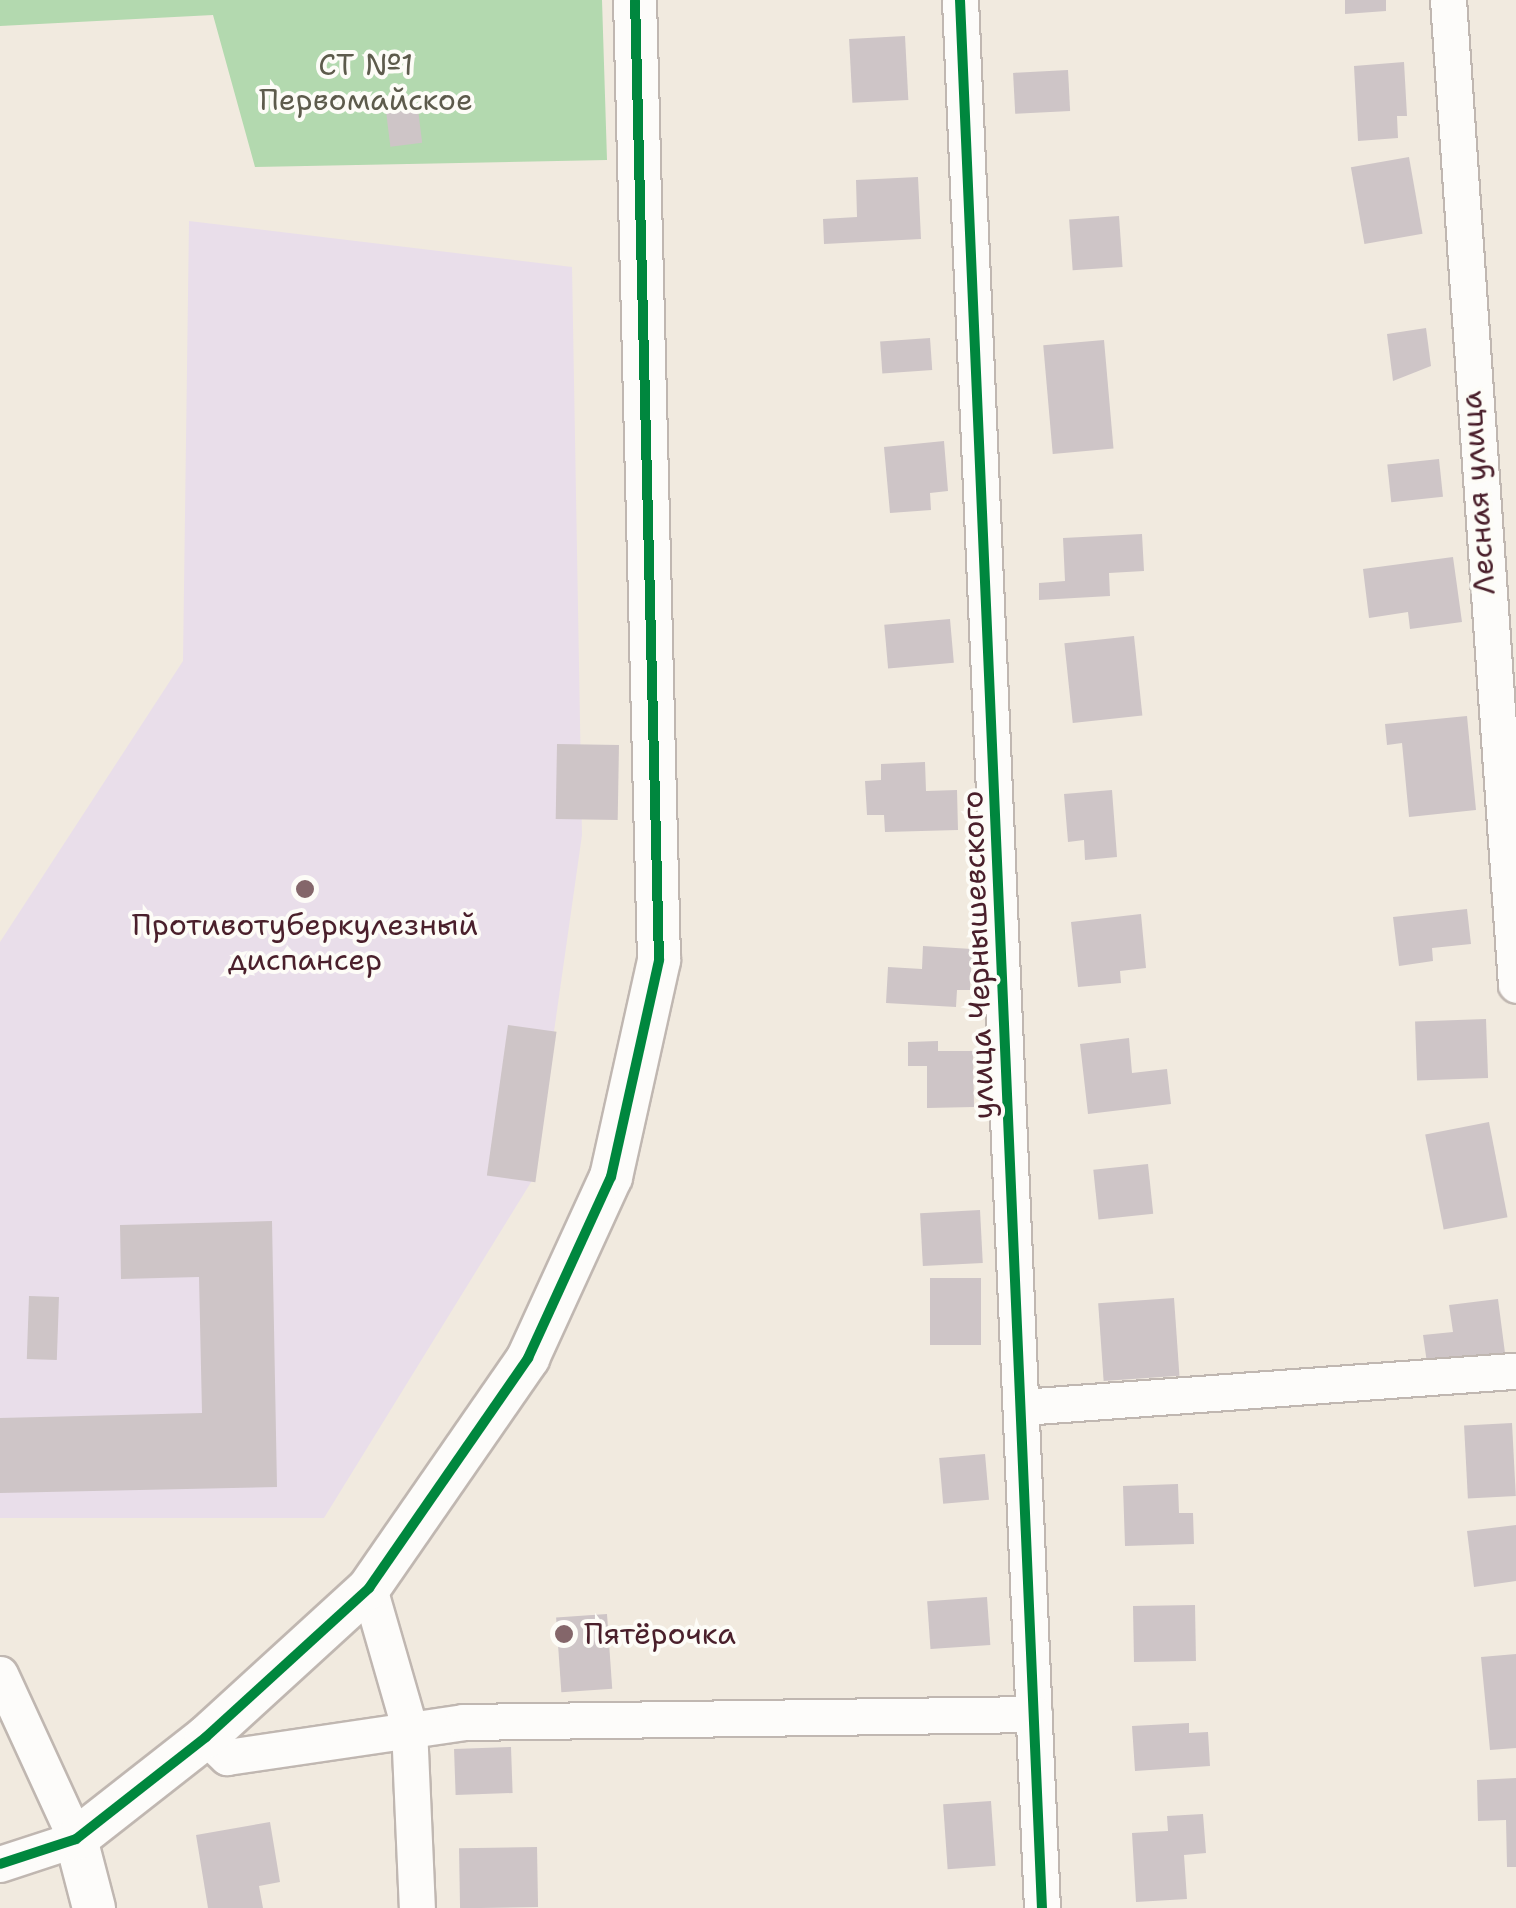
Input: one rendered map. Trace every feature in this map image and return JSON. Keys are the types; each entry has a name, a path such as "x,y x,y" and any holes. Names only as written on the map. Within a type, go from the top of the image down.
{"street":[{"path":"0,1864 76,1839 206,1737 368,1588 528,1358 611,1177 658,960 634,0"},
{"name":"улица Чернышевского","path":"960,0 1042,1908"},
{"name":"Лесная улица","path":"1448,0 1516,985"},
{"path":"1022,1407 1516,1372"},
{"path":"368,1588 409,1727 416,1908"},
{"path":"0,1674 76,1839 94,1908"},
{"path":"206,1737 227,1758 409,1727 1034,1714"}],"shaded area":[{"name":"Противотуберкулезный диспансер","path":"189,221 572,267 582,835 533,1179 324,1518 0,1518 0,942 183,661"}],"green space":[{"name":"СТ №1 Первомайское","path":"0,0 602,0 607,160 255,167 213,15 0,26"}],"building":[{"path":"1345,0 1386,0 1386,11 1345,14"},
{"path":"905,36 908,100 852,103 849,39"},
{"path":"1404,62 1407,116 1397,116 1398,138 1358,141 1354,66"},
{"path":"1068,70 1070,111 1015,114 1013,73"},
{"path":"418,109 422,143 390,147 386,113"},
{"path":"1409,157 1423,234 1364,244 1351,167"},
{"path":"918,177 921,239 824,244 823,219 857,217 856,180"},
{"path":"1119,216 1123,267 1073,270 1069,219"},
{"path":"1426,328 1431,366 1393,381 1387,334"},
{"path":"930,338 932,370 882,373 880,341"},
{"path":"1104,340 1113,449 1053,454 1043,345"},
{"path":"944,441 948,491 930,493 931,510 890,513 884,447"},
{"path":"1439,459 1443,497 1391,502 1387,464"},
{"path":"1142,534 1144,571 1109,573 1110,596 1039,600 1039,583 1065,581 1063,538"},
{"path":"1453,557 1462,622 1410,629 1408,612 1369,618 1363,569"},
{"path":"950,619 954,663 888,669 884,625"},
{"path":"1134,636 1142,716 1073,723 1064,643"},
{"path":"1467,716 1476,810 1409,817 1402,743 1387,745 1385,724"},
{"path":"557,744 619,745 618,820 556,819"},
{"path":"925,762 926,791 957,790 958,830 885,832 884,815 867,815 865,781 881,780 881,764"},
{"path":"1112,790 1117,857 1085,860 1084,840 1068,842 1064,794"},
{"path":"1467,909 1471,944 1432,948 1433,961 1399,966 1393,917"},
{"path":"1141,914 1146,968 1120,971 1121,983 1078,987 1071,922"},
{"path":"923,946 972,949 970,990 957,990 956,1007 886,1003 888,967 922,969"},
{"path":"1486,1019 1488,1078 1417,1080 1415,1021"},
{"path":"508,1025 557,1032 535,1182 487,1176"},
{"path":"1129,1038 1132,1073 1167,1069 1171,1104 1088,1114 1080,1044"},
{"path":"938,1041 938,1051 973,1051 974,1107 927,1108 927,1066 908,1066 908,1042"},
{"path":"1489,1122 1508,1217 1444,1230 1425,1134"},
{"path":"1148,1164 1153,1214 1099,1219 1093,1170"},
{"path":"980,1210 983,1263 923,1266 920,1213"},
{"path":"272,1221 277,1487 0,1493 0,1418 202,1413 199,1277 121,1279 120,1225"},
{"path":"930,1278 981,1278 981,1345 930,1345"},
{"path":"29,1296 59,1297 57,1360 27,1359"},
{"path":"1174,1298 1179,1376 1104,1381 1098,1303"},
{"path":"1498,1299 1505,1353 1427,1363 1423,1335 1453,1332 1449,1305"},
{"path":"1512,1423 1516,1496 1468,1498 1464,1426"},
{"path":"985,1454 989,1500 943,1504 939,1458"},
{"path":"1178,1484 1179,1513 1193,1513 1194,1544 1125,1546 1123,1486"},
{"path":"1516,1525 1516,1581 1474,1587 1467,1531"},
{"path":"987,1597 990,1645 930,1649 927,1601"},
{"path":"1195,1605 1196,1661 1134,1662 1133,1606"},
{"path":"607,1614 612,1689 561,1692 556,1618"},
{"path":"1516,1654 1516,1748 1490,1750 1481,1657"},
{"path":"1189,1723 1189,1733 1208,1732 1210,1766 1135,1771 1132,1726"},
{"path":"511,1747 513,1793 456,1795 454,1749"},
{"path":"1516,1778 1516,1867 1507,1867 1506,1820 1478,1821 1477,1780"},
{"path":"991,1801 996,1866 948,1869 943,1804"},
{"path":"1203,1814 1206,1853 1184,1855 1187,1899 1136,1902 1132,1833 1168,1831 1167,1816"},
{"path":"270,1822 280,1882 259,1886 263,1908 208,1908 196,1835"},
{"path":"537,1847 538,1907 460,1908 459,1848"}],"cycle path":[{"path":"0,1864 76,1839 206,1737 369,1588 528,1358 611,1177 659,960 635,0"},
{"path":"960,0 1042,1908"}],"place":[{"name":"Противотуберкулезный диспансер","path":"305,889"},
{"name":"Пятёрочка","path":"564,1634"}]}
